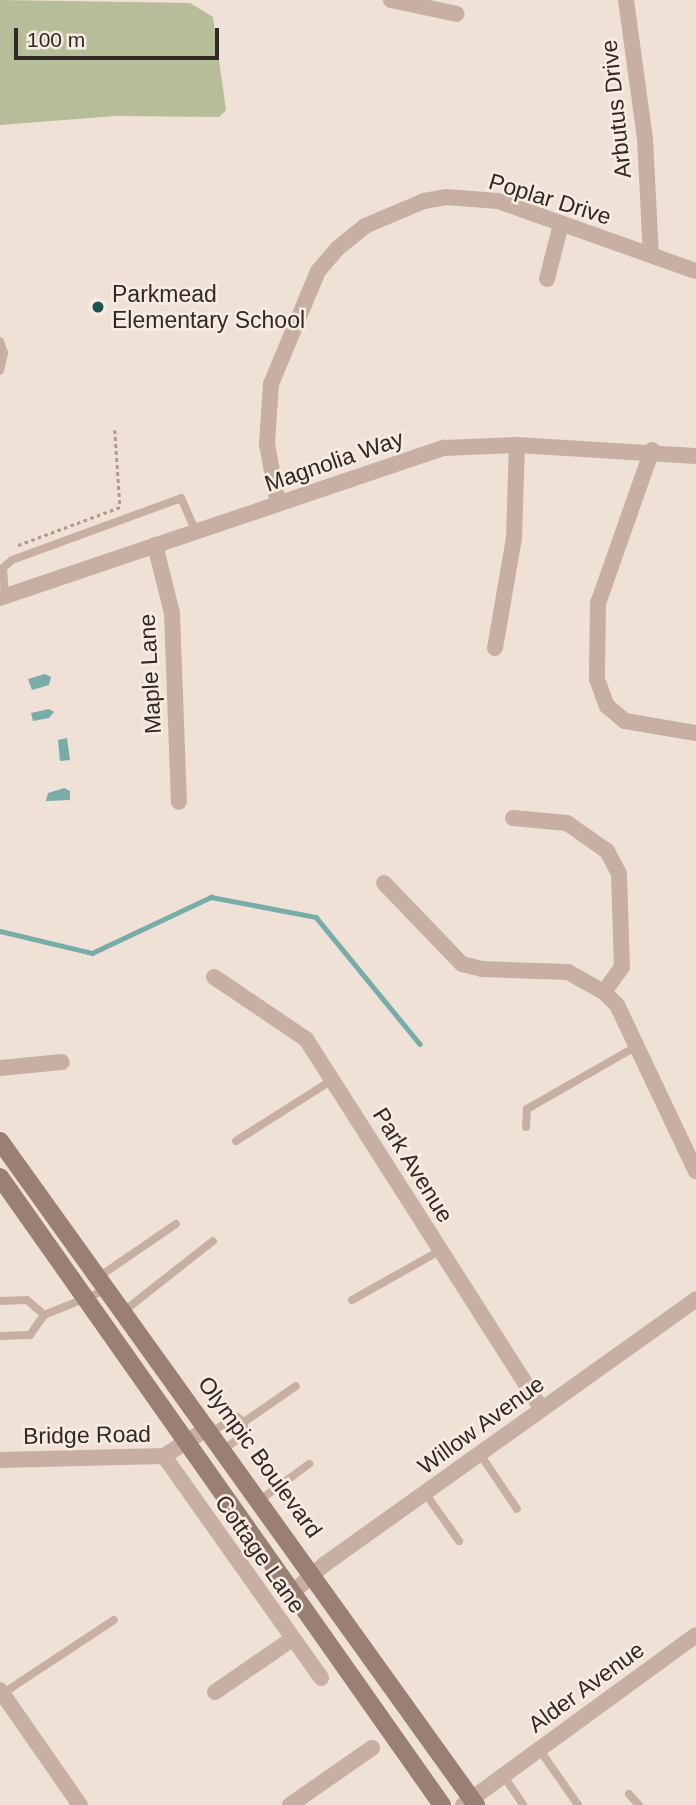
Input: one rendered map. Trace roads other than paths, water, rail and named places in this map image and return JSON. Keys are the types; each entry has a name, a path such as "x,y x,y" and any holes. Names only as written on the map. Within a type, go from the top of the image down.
{"main road":[{"name":"Olympic Boulevard","path":"0,1141 313,1573 470,1802"},
{"path":"0,1177 294,1591 441,1804"}],"street":[{"path":"391,0 457,14"},
{"name":"Arbutus Drive","path":"626,0 645,138 651,255"},
{"name":"Poplar Drive","path":"278,504 267,444 271,384 313,282 338,248 365,226 400,208 446,197 498,201 696,271"},
{"path":"547,279 561,224"},
{"path":"495,648 514,538 517,445"},
{"name":"Magnolia Way","path":"3,597 444,447 517,445 652,450 696,456"},
{"path":"652,450 598,603 597,679 607,705 625,721 696,733"},
{"name":"Maple Lane","path":"155,545 172,613 179,802"},
{"path":"513,818 566,823 607,851 620,874 622,967 604,992"},
{"path":"384,883 462,964 568,972 604,992 617,1006 690,1145 696,1171"},
{"name":"Park Avenue","path":"214,977 306,1040 542,1409"},
{"path":"0,1068 62,1062"},
{"name":"Willow Avenue","path":"294,1591 313,1573 696,1299"},
{"name":"Bridge Road","path":"0,1460 164,1457 210,1430"},
{"name":"Cottage Lane","path":"164,1457 321,1678"},
{"name":"Alder Avenue","path":"470,1802 503,1775 696,1635"},
{"path":"215,1692 292,1639"},
{"path":"1,1692 80,1805"},
{"path":"290,1805 372,1748"}],"lane":[{"path":"0,341 4,353 0,371"},
{"path":"3,597 3,568 12,560 181,498 197,531"},
{"path":"526,1127 527,1109 637,1046"},
{"path":"236,1140 332,1080"},
{"path":"0,1336 30,1335 44,1315 86,1297 176,1224"},
{"path":"124,1311 213,1241"},
{"path":"352,1300 441,1250"},
{"path":"0,1301 27,1300 44,1315"},
{"path":"244,1422 296,1386"},
{"path":"210,1430 237,1417 244,1422"},
{"path":"224,1449 244,1435 244,1422"},
{"path":"480,1454 517,1509"},
{"path":"260,1500 309,1464"},
{"path":"425,1493 459,1541"},
{"path":"1,1692 114,1620"},
{"path":"539,1749 578,1805"},
{"path":"503,1775 523,1805"},
{"path":"629,1794 639,1805"}],"water":[{"path":"45,674 51,677 49,685 32,690 28,679"},
{"path":"49,709 54,712 49,718 33,721 31,713"},
{"path":"67,738 70,760 60,761 58,740"},
{"path":"64,788 70,791 70,800 46,801 48,793"}],"waterway":[{"path":"0,931 92,953 211,897 316,917 420,1044"}],"place":[{"name":"Parkmead Elementary School","path":"98,307"}]}
